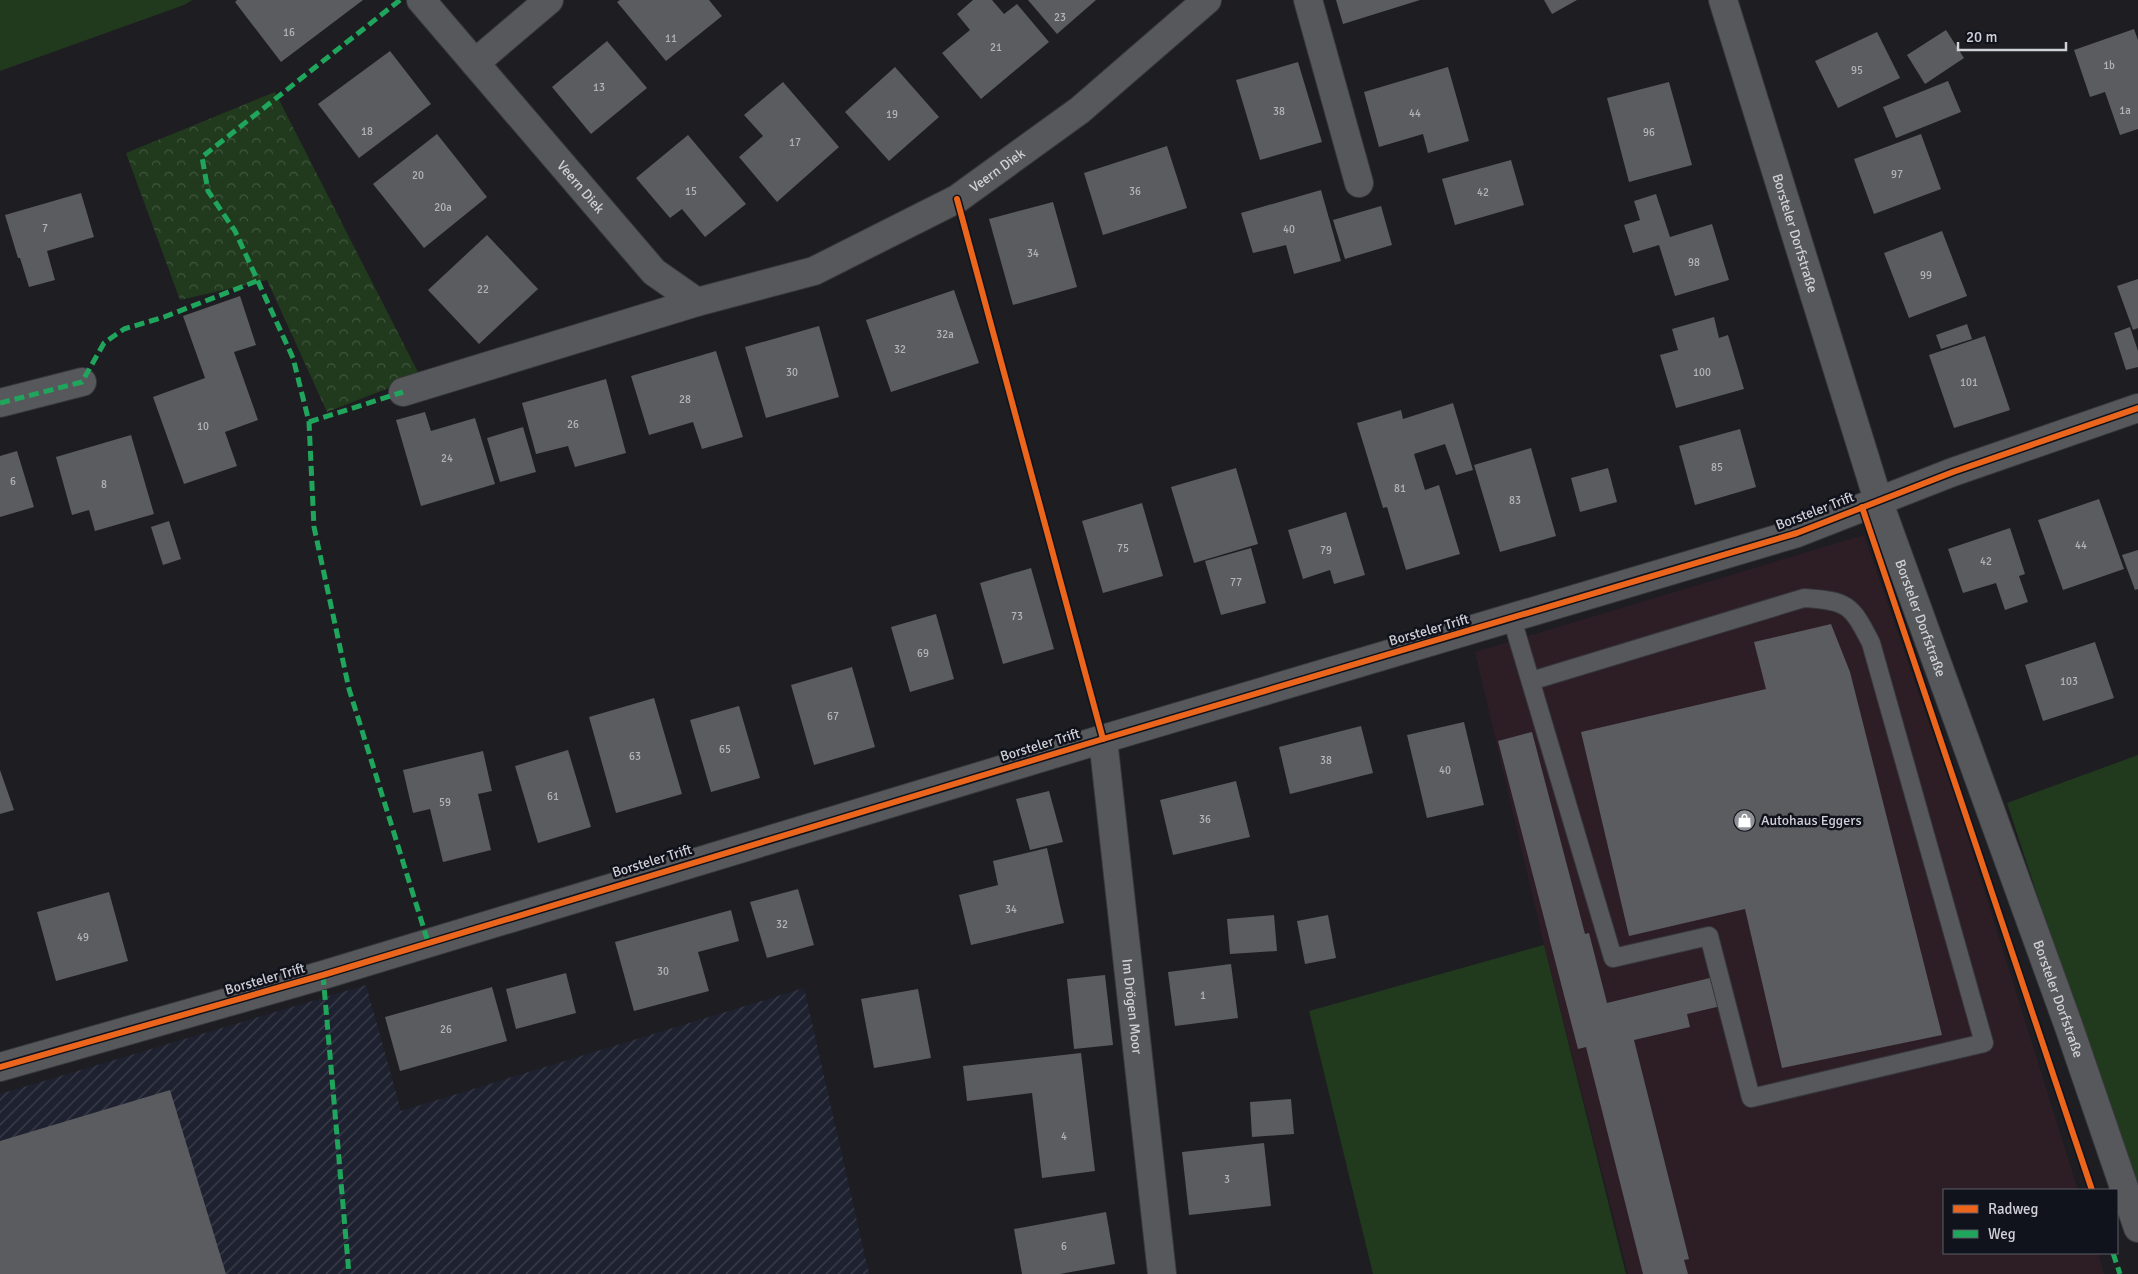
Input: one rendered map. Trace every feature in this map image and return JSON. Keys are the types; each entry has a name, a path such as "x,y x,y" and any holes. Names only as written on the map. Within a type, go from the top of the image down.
{"street":[{"name":"Veern Diek","path":"421,0 654,272 697,302"},
{"path":"475,63 550,0"},
{"name":"Veern Diek","path":"403,392 697,302 814,271 957,199 1080,110 1207,0"},
{"path":"1308,0 1359,183"},
{"name":"Borsteler Dorfstraße","path":"1723,0 1878,500 2069,1027 2138,1228"},
{"path":"0,403 82,382"},
{"name":"Borsteler Trift","path":"0,1067 322,975 1103,739 1512,619 1796,533 1953,472 2138,408"},
{"name":"Im Drögen Moor","path":"1103,739 1162,1274"}],"lane":[{"path":"1512,619 1530,681 1613,958 1709,936 1751,1098 1984,1042 1871,643 1856,614 1835,600 1804,598 1530,681"}],"shaded area":[{"path":"1864,535 1961,816 2078,1189 1943,1189 1943,1254 2098,1254 2104,1274 1628,1274 1544,945 1475,652"},
{"path":"366,985 401,1111 804,988 869,1274 0,1274 0,1094"}],"green space":[{"path":"0,0 192,0 184,5 0,71"},
{"path":"275,92 420,376 327,412 267,280 180,300 126,153"},
{"path":"2138,755 2138,1202 2007,803"},
{"path":"1544,945 1626,1274 1373,1274 1309,1011"}],"building":[{"path":"237,0 363,0 281,62 235,2"},
{"path":"620,0 709,0 722,16 666,61 617,2"},
{"path":"973,0 992,0 1004,14 1017,4 1049,42 981,99 942,53 970,30 957,14"},
{"path":"1028,0 1096,0 1057,34"},
{"path":"1336,0 1420,0 1343,24"},
{"path":"1544,0 1577,0 1552,14"},
{"path":"2134,29 2138,40 2138,129 2120,135 2105,92 2090,97 2074,50"},
{"path":"1946,30 1964,58 1925,84 1907,55"},
{"path":"1877,32 1900,78 1838,108 1815,61"},
{"path":"607,41 647,88 591,134 552,87"},
{"path":"390,51 431,104 359,158 318,104"},
{"path":"1298,62 1322,142 1260,160 1236,80"},
{"path":"895,67 939,117 889,161 845,112"},
{"path":"1448,67 1469,141 1428,153 1423,134 1379,147 1364,92"},
{"path":"1948,81 1961,112 1896,138 1883,107"},
{"path":"783,82 839,147 777,202 739,157 763,136 744,115"},
{"path":"1669,82 1692,165 1629,182 1607,98"},
{"path":"437,134 487,197 424,248 373,184"},
{"path":"1921,134 1941,189 1874,214 1854,159"},
{"path":"688,135 746,204 705,237 682,209 670,218 636,178"},
{"path":"1167,146 1187,208 1103,235 1084,173"},
{"path":"1511,160 1524,205 1455,225 1442,179"},
{"path":"1321,190 1341,261 1294,274 1286,245 1253,253 1241,213"},
{"path":"81,193 94,237 47,251 55,280 29,287 5,215"},
{"path":"1656,194 1670,237 1712,224 1729,280 1675,296 1659,245 1633,253 1624,225 1640,220 1634,201"},
{"path":"1053,202 1077,287 1013,305 989,219"},
{"path":"1381,206 1392,245 1345,259 1333,220"},
{"path":"1942,231 1967,296 1909,318 1884,253"},
{"path":"487,235 538,289 479,344 428,290"},
{"path":"2138,279 2138,328 2133,330 2117,286"},
{"path":"954,290 979,363 891,392 866,320"},
{"path":"240,296 256,345 234,352 258,420 225,432 237,466 184,484 153,397 205,378 183,316"},
{"path":"1714,317 1719,338 1728,335 1744,389 1676,408 1660,355 1678,350 1672,329"},
{"path":"1967,324 1972,339 1941,349 1936,335"},
{"path":"819,326 839,397 766,418 745,347"},
{"path":"2130,327 2138,351 2138,367 2126,370 2114,333"},
{"path":"1985,336 2010,410 1954,428 1929,355"},
{"path":"716,351 743,437 702,449 693,422 649,435 631,376"},
{"path":"606,379 626,453 575,467 568,446 536,454 522,403"},
{"path":"1453,403 1473,470 1456,475 1445,444 1414,454 1425,490 1439,485 1460,554 1406,570 1387,507 1383,508 1357,423 1401,410 1403,419"},
{"path":"425,412 431,431 475,418 495,484 421,506 396,420"},
{"path":"523,427 536,472 500,482 487,438"},
{"path":"1740,429 1756,487 1695,505 1679,446"},
{"path":"131,435 154,514 95,531 89,510 72,515 56,457"},
{"path":"1531,448 1556,536 1500,552 1474,465"},
{"path":"17,451 34,507 0,517 0,456"},
{"path":"1236,468 1258,544 1194,563 1171,487"},
{"path":"1608,468 1617,502 1580,512 1571,478"},
{"path":"2099,499 2124,569 2063,590 2038,520"},
{"path":"1142,503 1163,576 1103,593 1082,521"},
{"path":"1346,512 1365,575 1334,584 1330,570 1303,579 1288,530"},
{"path":"169,521 181,559 163,565 151,527"},
{"path":"2010,528 2025,574 2019,576 2028,602 2005,610 1996,583 1963,593 1948,549"},
{"path":"1251,548 1266,603 1221,615 1205,561"},
{"path":"2138,550 2138,589 2135,590 2122,555"},
{"path":"1031,568 1054,649 1003,664 980,583"},
{"path":"936,614 954,679 910,692 891,627"},
{"name":"Autohaus Eggers","path":"1831,624 1850,672 1942,1035 1782,1068 1745,909 1629,936 1581,732 1766,689 1754,642"},
{"path":"2095,642 2114,698 2043,721 2025,665"},
{"path":"852,667 875,747 814,765 791,685"},
{"path":"654,698 682,794 616,813 589,717"},
{"path":"739,706 760,778 711,792 690,720"},
{"path":"1464,722 1484,805 1427,818 1407,735"},
{"path":"1361,726 1373,773 1290,794 1279,747"},
{"path":"1532,732 1585,934 1589,933 1607,1003 1714,977 1721,1006 1687,1014 1690,1027 1634,1040 1689,1259 1684,1260 1688,1274 1643,1274 1586,1047 1578,1049 1498,741"},
{"path":"568,750 591,827 538,843 515,766"},
{"path":"483,751 492,791 478,794 491,850 443,862 430,809 413,813 403,770"},
{"path":"0,770 14,810 0,814"},
{"path":"1236,781 1250,837 1173,855 1160,800"},
{"path":"1049,791 1063,842 1030,850 1016,799"},
{"path":"1047,848 1064,923 971,945 959,895 998,885 993,861"},
{"path":"798,889 814,945 767,958 750,902"},
{"path":"109,892 128,961 56,981 37,912"},
{"path":"731,910 739,941 698,952 709,991 634,1011 615,942"},
{"path":"1274,915 1277,951 1230,954 1227,919"},
{"path":"1328,915 1336,958 1305,964 1297,921"},
{"path":"1231,964 1238,1018 1175,1026 1168,972"},
{"path":"566,973 576,1013 516,1029 506,989"},
{"path":"1105,975 1113,1045 1074,1049 1067,979"},
{"path":"492,987 507,1041 400,1071 385,1017"},
{"path":"918,989 931,1058 874,1068 861,999"},
{"path":"1081,1053 1095,1171 1042,1178 1032,1093 967,1101 963,1066"},
{"path":"170,1090 226,1274 0,1274 0,1141"},
{"path":"1291,1099 1294,1134 1252,1137 1250,1102"},
{"path":"1264,1143 1271,1206 1189,1215 1182,1152"},
{"path":"1106,1212 1115,1264 1060,1274 1022,1274 1014,1229"}],"marked path":[{"path":"400,0 202,157 208,191 235,231 293,358 309,422 314,527 349,689 428,942"},
{"path":"0,403 82,382 104,343 124,329 164,317 257,281"},
{"path":"309,422 403,392"},
{"path":"323,975 349,1274"},
{"path":"2113,1254 2120,1274"}],"cycle path":[{"path":"957,199 1103,739"},
{"path":"0,1067 323,975 1103,739 1797,533 1953,472 2138,408"},
{"path":"1862,507 2092,1189"}],"place":[{"name":"Autohaus Eggers","path":"1745,820"}]}
